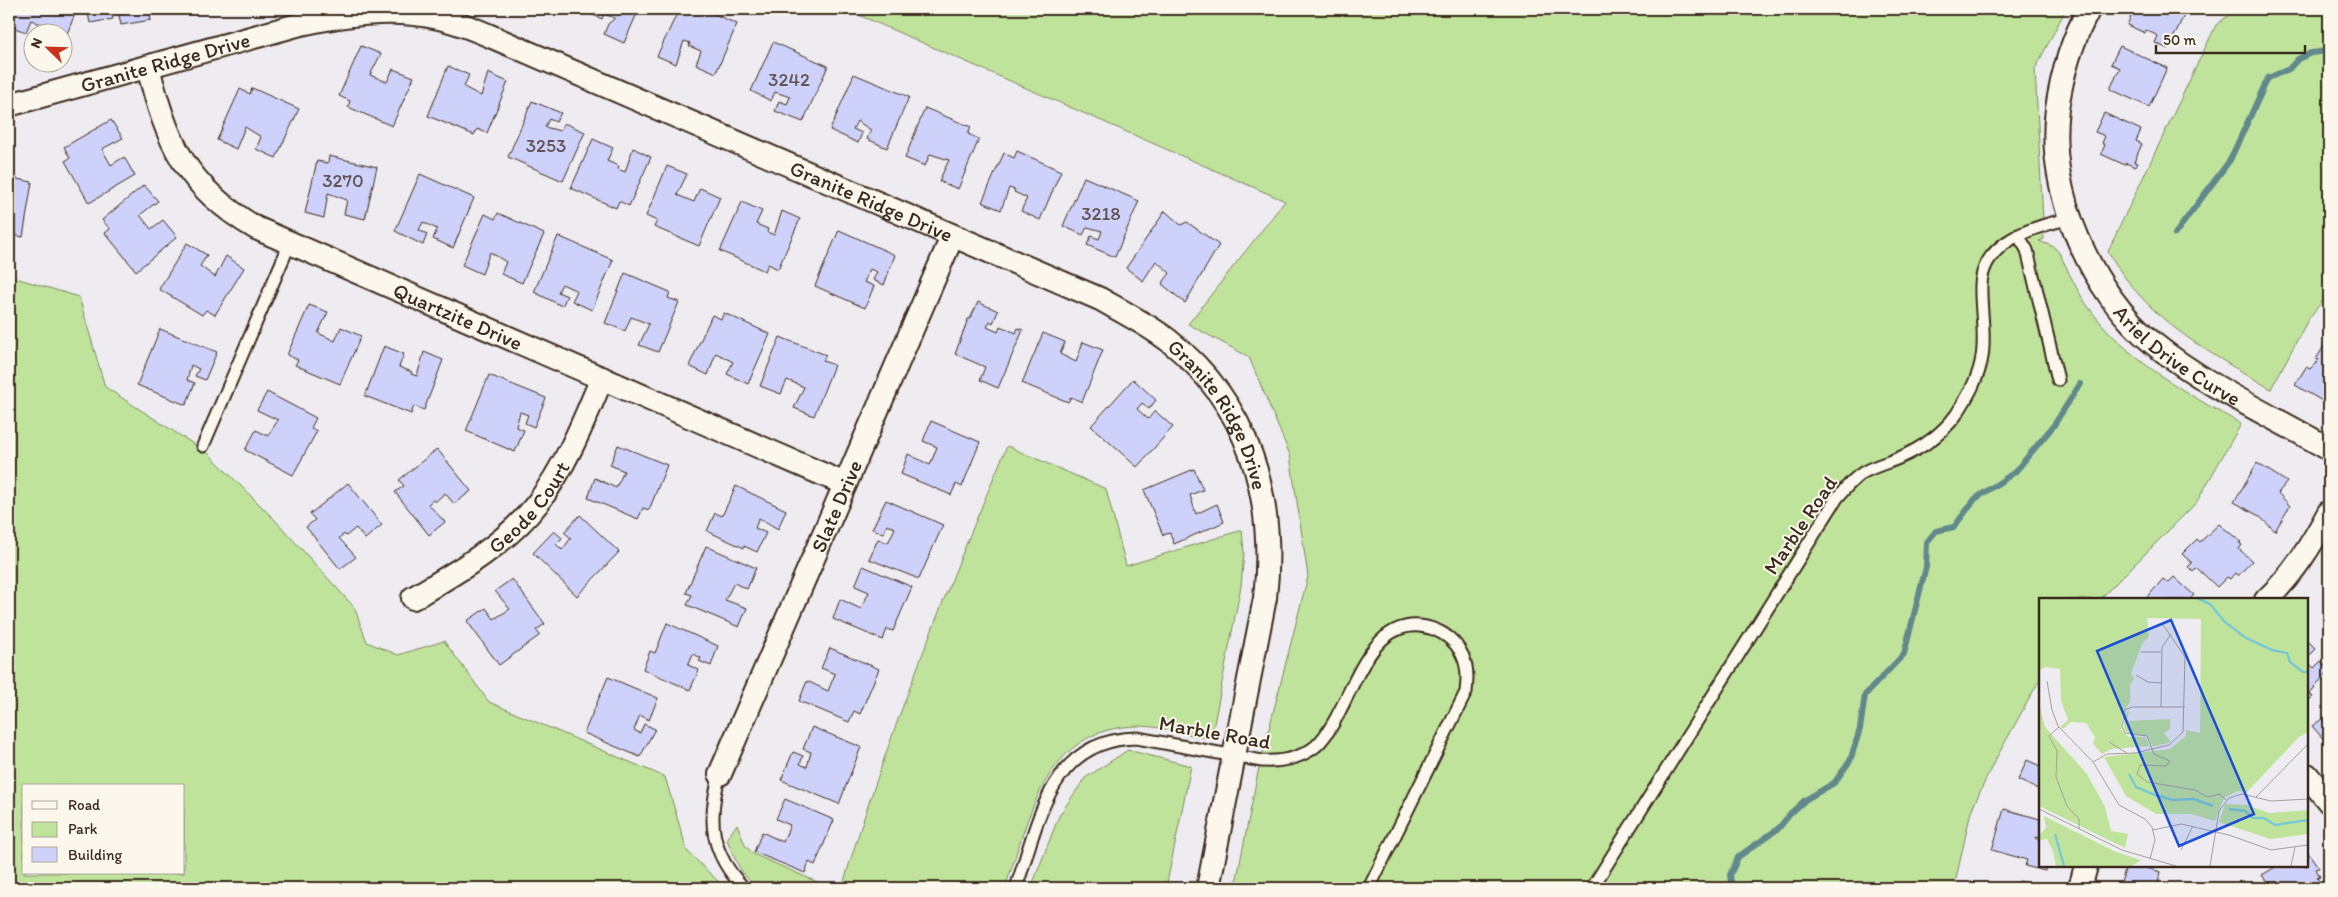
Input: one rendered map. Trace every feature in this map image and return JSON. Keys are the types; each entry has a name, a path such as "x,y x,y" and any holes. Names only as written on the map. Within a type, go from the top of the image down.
{"street":[{"name":"Ariel Drive Curve","path":"2088,9 2077,32 2065,70 2057,110 2056,147 2061,181 2071,218 2086,258 2104,290 2126,318 2154,344 2189,369 2329,449"},
{"name":"Granite Ridge Drive","path":"9,105 301,24 337,16 374,13 438,18 504,42 1100,300 1145,324 1192,361 1216,390 1236,421 1250,452 1262,488 1268,528 1269,565 1265,598 1208,888"},
{"name":"Quartzite Drive","path":"148,67 169,137 194,178 211,197 232,214 256,228 845,484"},
{"name":"Slate Drive","path":"720,774 952,237"},
{"name":"Geode Court","path":"413,598 461,570 495,545 536,505 554,479 572,445 602,378"},
{"path":"2268,598 2295,568 2329,512"},
{"path":"2308,776 2329,802"},
{"path":"2080,888 2086,867"}],"lane":[{"name":"Marble Road","path":"1592,888 1837,498 1862,472 1919,448 1939,434 1954,418 1967,397 1982,358 1984,333 1981,284 1985,269 1992,255 2003,244 2018,235 2040,226 2071,218"},
{"path":"2018,235 2027,250 2058,380"},
{"path":"203,446 290,242"},
{"name":"Marble Road","path":"1016,888 1052,786 1064,769 1080,755 1097,745 1117,738 1137,738 1235,757 1279,762 1299,757 1316,746 1328,731 1369,655 1383,638 1399,629 1414,626 1431,628 1447,636 1465,659 1468,676 1466,692 1369,888"},
{"path":"720,774 712,812 714,836 724,863 744,888"}],"green space":[{"path":"845,9 2066,9 2035,69 2044,239 2039,241 2054,247 2060,254 2087,305 2102,325 2119,342 2157,373 2241,424 2196,503 2101,598 2039,598 2039,681 1993,764 1971,811 1954,888 1235,888 1258,772 1308,576 1290,455 1249,357 1188,324 1285,201"},
{"path":"2237,9 2329,9 2329,293 2309,318 2271,389 2200,346 2159,315 2123,275 2108,251 2216,25"},
{"path":"9,276 79,297 105,387 209,454 275,520 354,607 367,642 398,655 444,641 489,702 665,777 687,851 725,888 9,888"},
{"path":"1007,446 1106,489 1126,566 1242,530 1244,553 1241,586 1211,739 1166,729 1139,726 1107,730 1082,742 1061,759 1046,781 1033,806 1005,888 842,888 878,776 918,665"},
{"path":"1128,750 1191,766 1166,888 1031,888 1059,816 1085,778"},
{"path":"737,824 745,845 753,854 831,888 775,890 755,885 744,874 727,839"}],"building":[{"path":"11,9 77,9 72,22 36,22 31,20 30,22 22,22 22,31 9,26"},
{"path":"87,9 118,9 111,10 113,19 90,23"},
{"path":"126,9 149,9 151,20 121,25 119,15 127,13"},
{"path":"587,9 606,9 602,19 586,12"},
{"path":"609,9 639,9 624,43 604,34 608,24 615,18 606,15"},
{"path":"679,9 690,11 690,9 703,9 737,24 716,73 696,64 701,51 689,46 690,43 684,41 676,64 657,56"},
{"path":"2134,9 2187,9 2168,49 2155,43 2158,36 2146,30 2145,33 2127,25"},
{"path":"773,42 828,66 803,122 775,111 779,101 787,104 790,97 775,92 771,101 751,91"},
{"path":"361,46 381,54 370,75 387,82 393,69 414,77 392,126 348,107 350,101 339,96"},
{"path":"2120,46 2167,68 2149,107 2110,89 2120,68 2111,64"},
{"path":"448,66 469,75 464,87 481,96 488,73 508,82 487,133 477,129 474,135 428,116"},
{"path":"854,74 909,97 887,148 867,139 871,130 857,121 853,129 862,133 858,143 830,130"},
{"path":"252,88 299,109 276,158 256,149 261,137 245,127 236,149 217,140 240,89 250,94"},
{"path":"532,101 561,113 556,122 549,119 545,127 560,131 564,123 585,132 563,181 508,157"},
{"path":"925,108 971,127 968,134 979,139 958,189 939,181 949,160 930,154 925,166 905,158"},
{"path":"2104,113 2141,130 2136,141 2142,144 2134,162 2137,163 2135,167 2126,163 2125,165 2101,154 2105,145 2102,143 2105,136 2095,132"},
{"path":"111,120 123,138 102,149 111,165 124,157 135,176 89,203 65,161 70,158 64,147"},
{"path":"593,139 613,148 607,161 619,166 618,169 625,172 633,148 651,157 629,206 619,201 616,208 571,188"},
{"path":"1017,151 1061,171 1040,220 1021,211 1027,198 1009,188 1001,210 982,202 1004,153 1014,158"},
{"path":"329,156 377,167 365,219 344,214 347,200 328,193 324,218 305,213 317,161 328,163"},
{"path":"667,166 687,174 677,195 694,202 700,188 720,197 699,246 654,227 657,221 646,216"},
{"path":"420,174 474,198 453,248 433,239 437,229 423,222 419,230 427,234 423,245 395,231"},
{"path":"1084,177 1139,201 1115,257 1087,245 1091,236 1099,239 1102,231 1087,227 1083,235 1063,226"},
{"path":"12,178 32,182 23,237 12,235 11,242 9,241 9,202"},
{"path":"144,185 158,201 140,215 151,229 163,220 177,237 136,271 105,233 110,229 102,220"},
{"path":"742,202 762,211 756,224 768,229 767,232 774,235 782,211 800,219 778,269 768,264 765,271 720,251"},
{"path":"1165,211 1181,225 1187,222 1219,245 1185,303 1162,284 1170,273 1156,261 1143,281 1126,268"},
{"path":"498,213 544,234 522,283 501,274 506,262 490,252 482,274 462,265 485,214 495,219"},
{"path":"839,230 895,255 884,285 873,280 877,272 870,269 864,282 874,286 865,308 815,286"},
{"path":"558,236 613,260 592,310 572,301 577,291 562,284 558,292 567,296 562,306 534,292"},
{"path":"187,243 207,255 200,266 215,277 226,256 244,268 215,315 206,310 202,315 159,289"},
{"path":"625,273 670,292 668,298 679,302 658,352 639,345 649,324 631,317 625,331 605,323"},
{"path":"978,302 998,311 993,323 990,321 987,327 998,332 1000,326 1016,333 1018,328 1023,330 998,388 980,380 985,367 955,354 968,319 970,319"},
{"path":"309,305 328,312 318,333 335,341 341,327 361,336 340,384 295,365 298,360 287,355"},
{"path":"724,313 770,334 748,384 727,374 733,362 716,353 708,375 689,366 712,315 721,319"},
{"path":"160,329 217,352 205,380 195,376 199,369 191,365 187,380 195,383 186,405 137,385"},
{"path":"1043,333 1065,342 1060,354 1076,362 1083,342 1103,350 1082,402 1071,397 1068,402 1022,383"},
{"path":"780,337 826,355 823,361 834,365 814,416 794,408 804,387 787,380 781,394 760,386"},
{"path":"384,346 404,354 399,367 417,376 424,352 443,360 424,410 414,406 411,414 365,396"},
{"path":"2324,346 2329,349 2329,405 2295,385 2306,367 2310,369 2319,360 2316,359"},
{"path":"489,375 546,398 534,427 525,423 528,415 520,412 516,427 524,430 515,452 466,431"},
{"path":"1133,379 1156,400 1149,409 1142,403 1137,409 1148,419 1155,411 1173,427 1137,467 1091,426"},
{"path":"267,392 316,418 311,428 317,431 293,475 245,450 256,430 268,436 278,420 257,410"},
{"path":"931,421 980,442 962,487 956,484 951,495 901,474 908,454 930,465 937,447 923,441"},
{"path":"618,445 667,465 649,510 643,508 638,519 588,498 595,478 616,488 624,471 610,465"},
{"path":"437,449 471,491 454,504 445,493 435,502 433,500 428,504 445,522 429,535 395,492 404,486 399,480"},
{"path":"2257,463 2287,482 2278,493 2290,506 2275,531 2259,516 2234,502"},
{"path":"1194,469 1203,490 1190,495 1196,514 1217,504 1224,522 1174,544 1170,533 1163,535 1144,490"},
{"path":"348,483 382,525 365,539 356,528 346,536 344,534 339,538 356,557 340,569 306,527 315,520 310,514"},
{"path":"736,486 786,510 778,529 759,518 755,528 766,533 757,552 707,531 715,513 722,516"},
{"path":"886,500 943,525 919,579 869,559 878,539 888,543 895,528 887,525 883,533 872,529"},
{"path":"580,515 619,552 577,596 533,553 554,531 562,538 556,544 562,550 571,538 564,532"},
{"path":"2219,524 2241,542 2239,543 2242,545 2239,549 2252,561 2238,576 2235,573 2230,579 2227,577 2217,587 2197,568 2193,572 2188,567 2192,563 2182,554 2197,539 2200,542"},
{"path":"706,546 756,568 747,589 734,583 725,600 747,608 739,627 687,605 692,595 686,593"},
{"path":"863,566 912,587 893,631 887,629 883,640 833,619 840,599 861,609 869,592 855,586"},
{"path":"2174,577 2194,595 2191,598 2147,598 2163,579 2168,583"},
{"path":"512,579 545,624 536,630 540,635 499,665 467,621 486,608 494,619 510,609 495,591"},
{"path":"667,623 718,646 711,666 699,661 701,658 693,654 688,665 699,670 690,690 643,669 650,651 655,653"},
{"path":"2308,641 2316,649 2308,657"},
{"path":"830,648 879,669 860,714 854,711 849,722 799,701 807,681 828,691 835,674 821,668"},
{"path":"2321,661 2329,671 2314,687 2310,694 2313,697 2308,701 2308,662 2314,668"},
{"path":"608,677 658,698 649,720 640,715 634,730 640,733 644,724 655,729 640,757 584,733"},
{"path":"2329,714 2329,739 2326,742 2312,726"},
{"path":"812,727 861,747 839,804 781,780 793,752 803,756 800,764 807,767 811,752 803,749"},
{"path":"2027,760 2039,766 2039,790 2018,780"},
{"path":"785,799 834,820 815,865 809,862 805,873 754,852 762,832 783,842 790,825 776,819"},
{"path":"2004,809 2039,819 2039,838 2036,837 2036,839 2039,840 2039,867 2046,867 2045,871 2025,866 2027,860 1992,850"},
{"path":"2308,852 2319,868 2316,869 2320,877 2317,878 2324,888 2282,888 2278,882 2270,887 2262,875 2275,867 2308,867"},
{"path":"2126,867 2144,867 2161,872 2157,888 2127,888 2120,886"},
{"path":"2019,881 2039,886 2039,888 2017,888"},
{"path":"1992,885 2009,888 1991,888"}],"waterway":[{"path":"2175,234 2230,160 2268,78 2289,69 2298,59 2311,53 2329,51"},
{"path":"1732,888 1730,875 1738,857 1779,828 1805,800 1834,783 1850,761 1860,729 1865,695 1904,654 1926,567 1927,542 1936,531 1954,527 1975,499 2015,472 2054,425 2080,384"}]}
